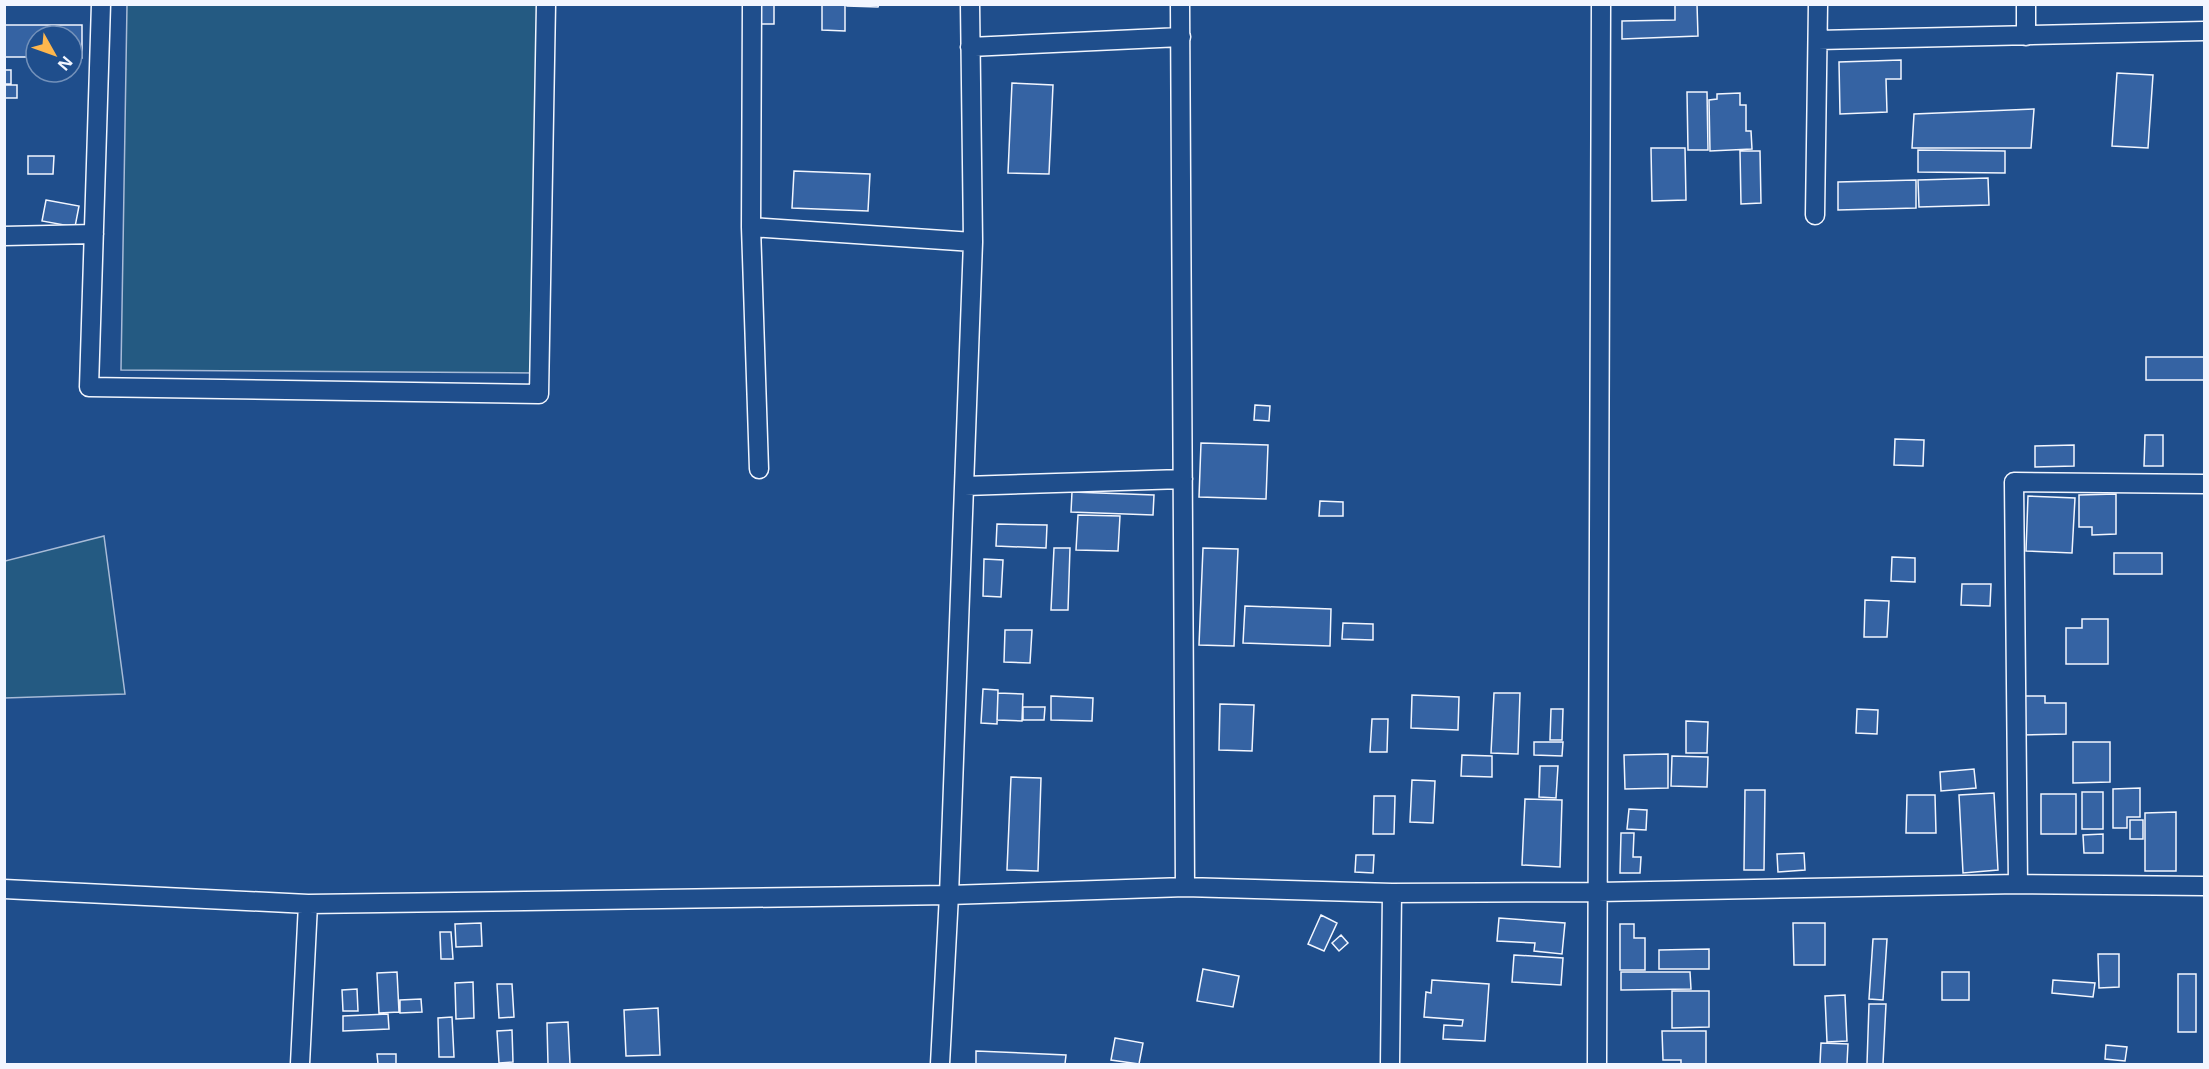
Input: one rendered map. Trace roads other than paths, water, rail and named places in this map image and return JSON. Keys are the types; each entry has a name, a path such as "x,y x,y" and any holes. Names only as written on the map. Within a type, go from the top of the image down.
{"street":[{"path":"101,4 89,387 539,394 546,4"},
{"path":"752,4 751,227 759,469"},
{"path":"940,1065 949,895 973,242 970,4"},
{"path":"1180,4 1185,887"},
{"path":"1597,1065 1601,4"},
{"path":"1815,215 1818,4"},
{"path":"2026,4 2026,36"},
{"path":"1818,40 2205,31"},
{"path":"970,46 1180,37"},
{"path":"751,227 973,242"},
{"path":"4,236 94,234"},
{"path":"965,486 1183,479"},
{"path":"2018,884 2014,482 2205,484"},
{"path":"4,889 308,904 949,895 1185,887 1392,893 1598,892 2018,884 2205,886"},
{"path":"1390,1065 1392,893"},
{"path":"300,1065 308,904"}]}
